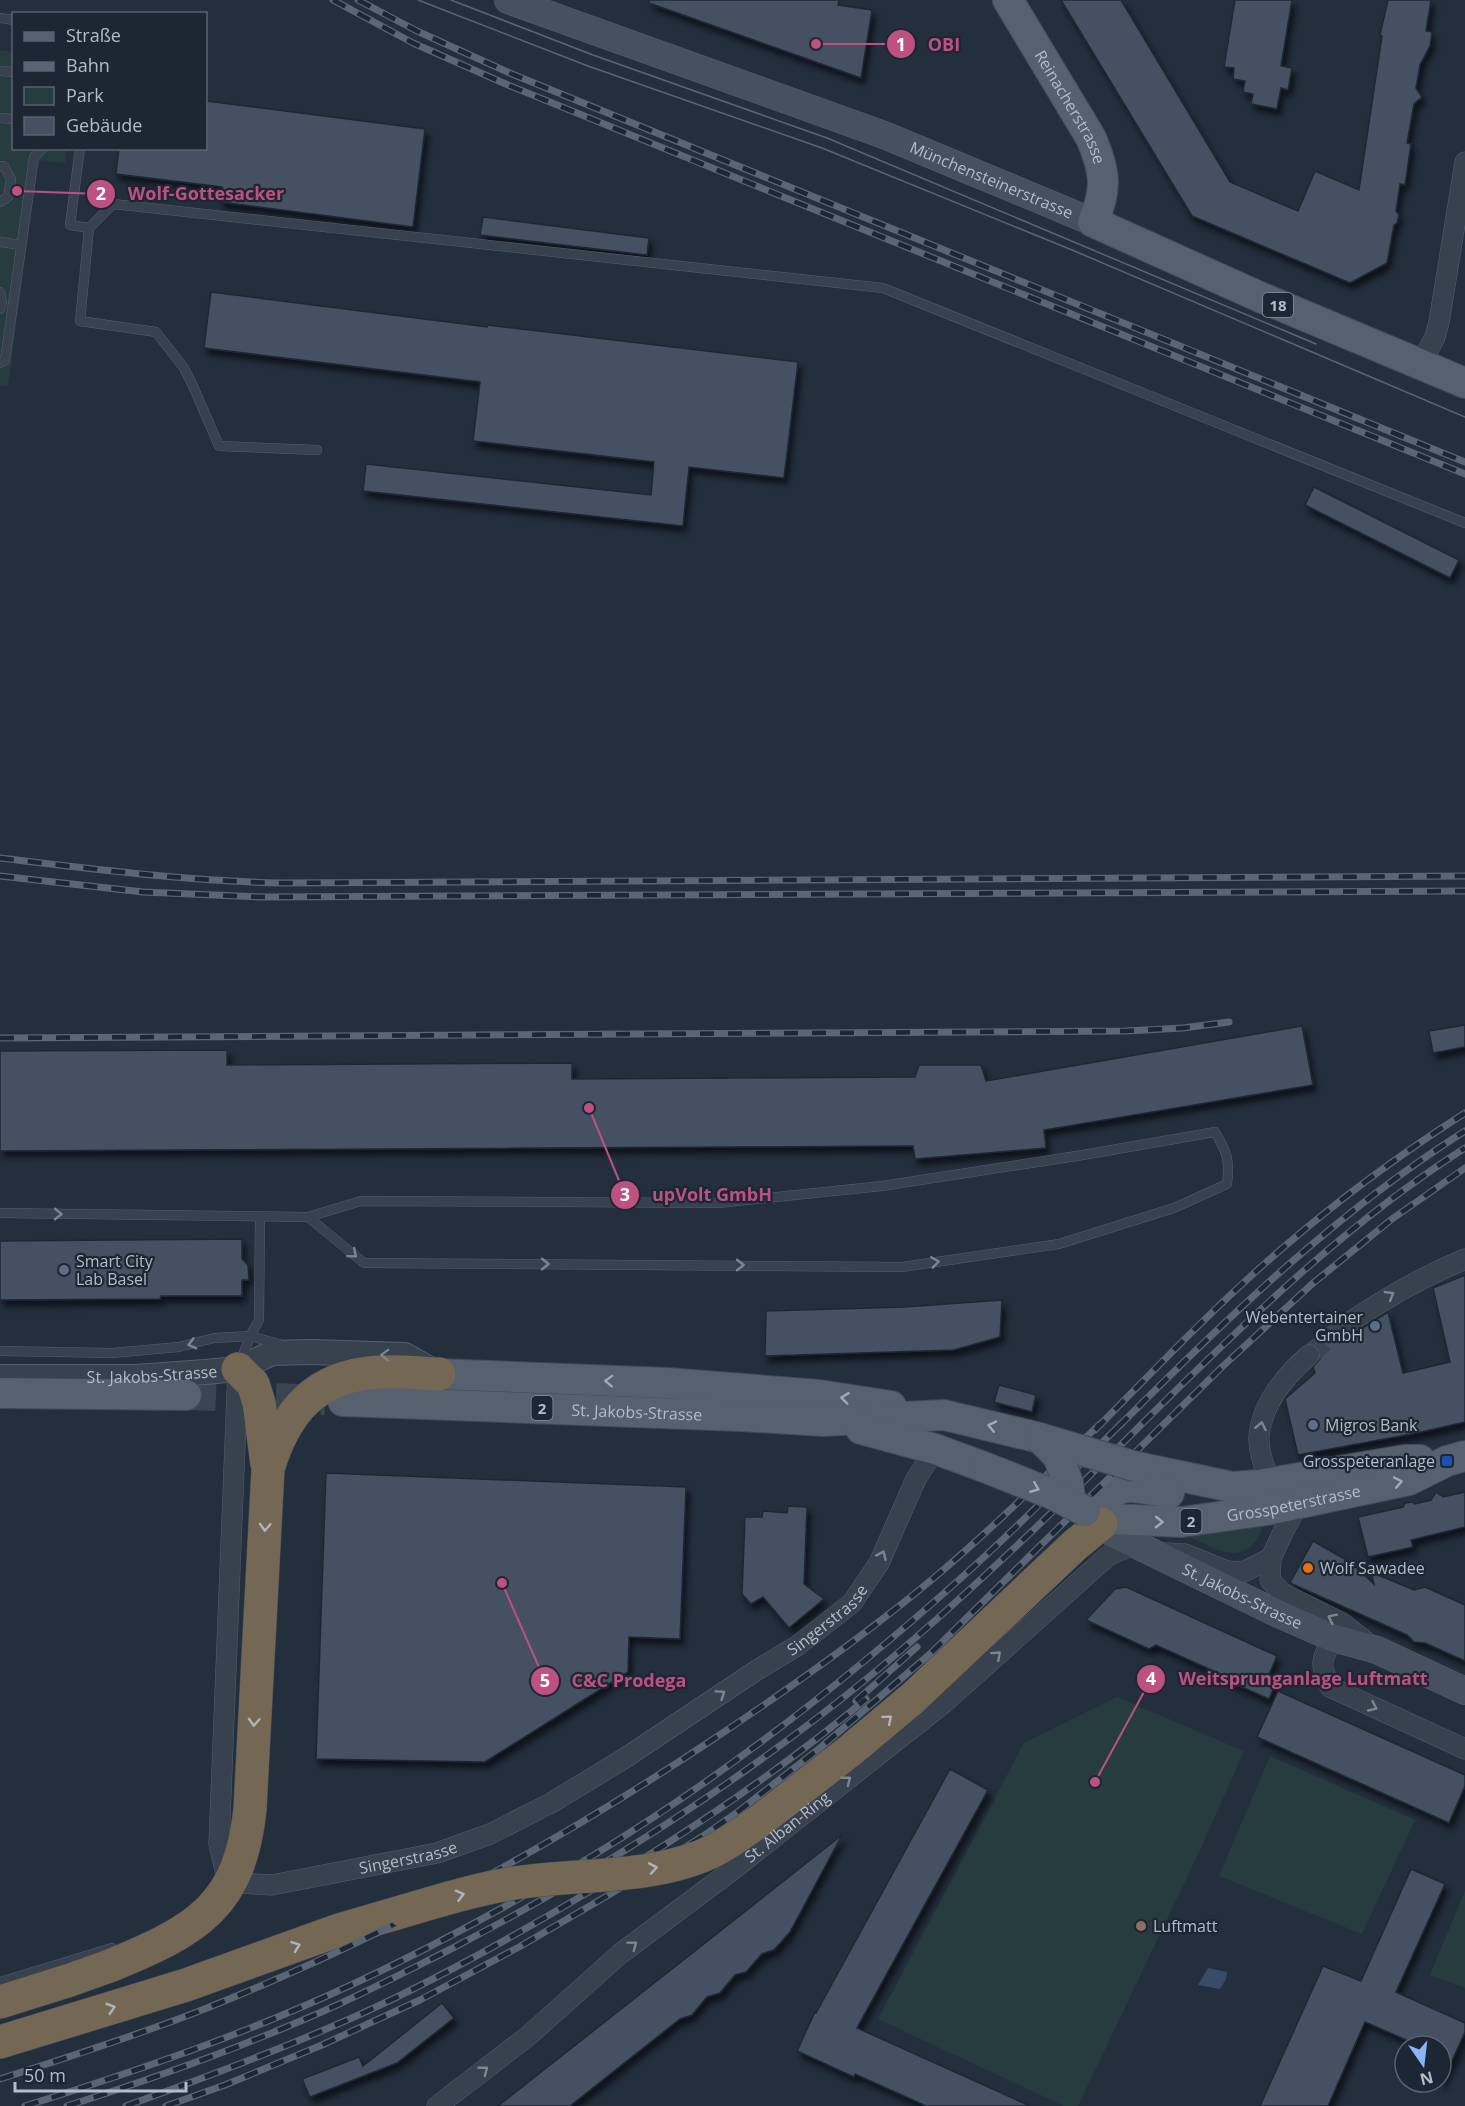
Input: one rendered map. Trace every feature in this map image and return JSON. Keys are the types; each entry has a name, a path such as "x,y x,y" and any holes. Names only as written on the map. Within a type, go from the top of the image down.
{"highway":[{"path":"0,2002 70,1980 146,1951 205,1915 220,1900 239,1866 244,1850 250,1809 268,1469 259,1403 253,1384 238,1370"},
{"path":"268,1469 275,1445 290,1417 307,1399 327,1385 377,1372 438,1374"},
{"path":"989,1626 1046,1558 1061,1534 1108,1527"},
{"path":"0,2042 238,1967 339,1930 463,1894 515,1883 661,1867 716,1850 761,1820 851,1750 913,1698 989,1626 1083,1552 1108,1527"}],"main road":[{"name":"Münchensteinerstrasse","path":"508,0 884,135 1093,222 1203,273 1465,382"},
{"name":"Reinacherstrasse","path":"1008,0 1091,138 1098,155 1104,184 1101,204 1093,222"},
{"path":"438,1374 667,1383 784,1392 861,1400 944,1415"},
{"name":"St. Jakobs-Strasse","path":"0,1393 186,1395"},
{"name":"St. Jakobs-Strasse","path":"344,1401 823,1421 944,1415 1040,1438"},
{"name":"St. Jakobs-Strasse","path":"823,1421 890,1436 984,1467 1272,1611 1333,1638 1377,1650 1465,1690"},
{"path":"1040,1438 1058,1456 1068,1483 1108,1527"},
{"name":"Grosspeterstrasse","path":"1040,1438 1137,1467 1232,1487 1284,1505"},
{"name":"Grosspeterstrasse","path":"1108,1527 1112,1519 1182,1522 1228,1517 1284,1505 1405,1460 1456,1458"},
{"name":"Grosspeterstrasse","path":"1108,1527 1107,1496 1118,1489 1129,1486 1207,1499 1232,1487"}],"street":[{"path":"1420,365 1432,344 1439,322 1465,162"},
{"path":"1341,1328 1421,1278 1465,1259"},
{"name":"St. Jakobs-Strasse","path":"0,1377 136,1377 238,1370 272,1353 311,1352 405,1355 438,1374"},
{"path":"1271,1558 1284,1505 1259,1437 1265,1409 1280,1385 1309,1355"},
{"path":"238,1370 219,1844 225,1870 239,1882"},
{"name":"Singerstrasse","path":"239,1882 272,1886 464,1845 550,1803 625,1758 796,1646 852,1603 879,1563 916,1479 935,1449"},
{"name":"St. Jakobs-Strasse","path":"1108,1527 1227,1571 1243,1572 1271,1558"},
{"name":"St. Alban-Ring","path":"437,2106 527,2037 620,1954 735,1868 944,1703 1108,1556 1108,1527"},
{"name":"St. Jakobs-Strasse","path":"1271,1558 1269,1580 1282,1593 1342,1623 1377,1650"},
{"path":"1333,1638 1323,1658 1322,1669 1330,1687 1465,1749"}],"lane":[{"path":"0,363 5,360 34,157 41,150"},
{"path":"80,150 70,225 89,228"},
{"path":"0,166 4,166 11,179 8,197 0,202"},
{"path":"316,450 219,446 189,377 156,332 80,321 89,228 113,204 883,288 1465,523"},
{"path":"0,242 21,245"},
{"path":"0,292 2,296 0,309"},
{"path":"0,1213 308,1217 361,1201 718,1203 882,1186 1215,1132 1227,1153 1229,1168 1227,1184 1174,1208 1059,1244 902,1267 364,1263 308,1217"},
{"path":"238,1370 250,1336 260,1320 260,1216"},
{"path":"0,1351 112,1353 179,1347 214,1338 250,1336 311,1352"},
{"path":"164,1929 195,1918 224,1903 239,1882"},
{"path":"0,1982 122,1945"}],"green space":[{"path":"0,50 12,52 12,150 66,150 65,163 38,160 8,386 0,385"},
{"path":"1264,1518 1261,1533 1257,1539 1240,1552 1224,1552 1181,1533"},
{"path":"1117,1697 1244,1751 1202,1846 1078,2106 1064,2106 878,2019 1024,1743"},
{"path":"1270,1756 1415,1820 1362,1934 1219,1876"},
{"path":"1465,1891 1465,1988 1430,1975"}],"water":[{"path":"1208,1968 1227,1972 1220,1989 1198,1985"}],"building":[{"path":"649,0 839,0 838,5 872,10 861,78 649,3"},
{"path":"1061,0 1121,0 1230,182 1298,211 1315,171 1359,190 1382,36 1380,35 1388,0 1431,0 1426,31 1432,32 1430,46 1420,65 1416,88 1422,97 1414,104 1407,143 1411,144 1405,185 1400,184 1396,211 1399,215 1394,225 1387,263 1350,283 1192,216"},
{"path":"1235,0 1292,0 1281,66 1292,68 1288,90 1281,88 1277,109 1251,104 1253,94 1243,92 1245,81 1233,79 1234,68 1224,67"},
{"path":"207,101 425,129 413,227 220,202 222,187 116,174 119,150 207,150"},
{"path":"483,217 649,238 647,255 480,235"},
{"path":"211,292 487,327 487,325 798,362 784,478 689,467 683,526 363,491 366,464 651,495 654,462 473,441 480,382 204,348"},
{"path":"1314,487 1459,560 1450,578 1305,505"},
{"path":"1465,1025 1465,1047 1433,1053 1429,1031"},
{"path":"1302,1026 1313,1085 1044,1130 1046,1148 915,1159 913,1146 0,1151 0,1051 227,1050 227,1065 572,1063 572,1079 915,1077 919,1065 981,1065 986,1081"},
{"path":"242,1239 242,1259 248,1265 249,1280 242,1280 242,1296 0,1300 0,1241"},
{"path":"1465,1275 1465,1422 1298,1455 1285,1399 1315,1373 1313,1367 1320,1359 1321,1353 1317,1347 1309,1343 1331,1334 1336,1339 1347,1338 1388,1312 1403,1373 1450,1362 1433,1288"},
{"path":"1002,1300 1000,1337 954,1350 765,1356 766,1311 905,1307"},
{"path":"999,1385 1036,1395 1032,1412 994,1402"},
{"path":"326,1473 686,1487 680,1639 629,1637 628,1672 485,1762 316,1759"},
{"path":"1436,1492 1443,1497 1465,1492 1465,1527 1411,1540 1413,1547 1368,1557 1358,1517 1403,1507 1405,1503 1415,1504 1431,1500"},
{"path":"788,1506 807,1507 804,1584 824,1599 789,1628 763,1597 751,1604 742,1594 745,1517 762,1517 763,1511 787,1513"},
{"path":"1313,1541 1350,1562 1374,1584 1371,1572 1414,1590 1425,1587 1465,1605 1465,1661 1425,1643 1414,1642 1407,1635 1290,1583"},
{"path":"1126,1587 1277,1656 1268,1677 1277,1681 1269,1699 1156,1645 1149,1649 1086,1620 1115,1589"},
{"path":"1278,1691 1465,1775 1465,1786 1449,1823 1257,1737"},
{"path":"950,1769 988,1790 857,2028 1030,2106 926,2106 797,2051 815,2012"},
{"path":"842,1835 790,1932 774,1950 762,1954 746,1972 735,1975 720,1993 707,1997 692,2015 680,2019 570,2106 498,2106"},
{"path":"1411,1869 1445,1884 1396,1992 1465,2023 1465,2032 1453,2058 1453,2034 1393,2034 1365,2022 1328,2106 1260,2106 1323,1966 1361,1981"},
{"path":"442,2003 454,2018 397,2063 310,2097 302,2079 359,2057 363,2066"}],"tunnel":[{"path":"1309,1355 1341,1328"},
{"path":"186,1395 325,1400"}],"tram line":[{"path":"418,0 588,66 822,148 1072,250 1465,417"},
{"path":"451,0 593,55 827,138 1316,344"}],"railway":[{"path":"333,0 413,43 508,85 1465,474"},
{"path":"358,0 417,31 512,74 1465,462"},
{"path":"0,858 175,877 281,883 1465,876"},
{"path":"0,876 143,892 260,897 1465,891"},
{"path":"0,1038 1126,1031 1183,1028 1229,1022"},
{"path":"1095,1430 1212,1313 1285,1246 1373,1176 1465,1113"},
{"path":"1118,1427 1283,1269 1371,1197 1465,1131"},
{"path":"67,2106 220,2053 280,2030 363,1993 449,1950 584,1875 715,1792 840,1700 900,1651 1011,1552 1234,1334 1307,1268 1384,1205 1465,1148"},
{"path":"166,2106 225,2085 322,2045 420,2000 519,1947 612,1893 739,1811 820,1748 930,1654 1222,1367 1312,1284 1392,1219 1465,1168"},
{"path":"25,2106 190,2051 311,2003 382,1971 442,1940 589,1858 687,1795 828,1691 982,1559 1122,1423"},
{"path":"0,2079 197,2012 333,1954 465,1888 594,1815 744,1719 869,1629 965,1551 1100,1424"},
{"path":"856,1701 917,1647"},
{"path":"126,2106 334,2026 414,1989 489,1949 681,1835 794,1756 866,1699"}],"place":[{"name":"OBI","path":"816,44"},
{"name":"Wolf-Gottesacker","path":"17,191"},
{"name":"upVolt GmbH","path":"589,1108"},
{"name":"Smart City Lab Basel","path":"64,1270"},
{"name":"Webentertainer GmbH","path":"1375,1326"},
{"name":"Migros Bank","path":"1313,1425"},
{"name":"Grosspeteranlage","path":"1447,1461"},
{"name":"Wolf Sawadee","path":"1308,1568"},
{"name":"C&C Prodega","path":"502,1583"},
{"name":"Weitsprunganlage Luftmatt","path":"1095,1782"},
{"name":"Luftmatt","path":"1141,1926"}]}
